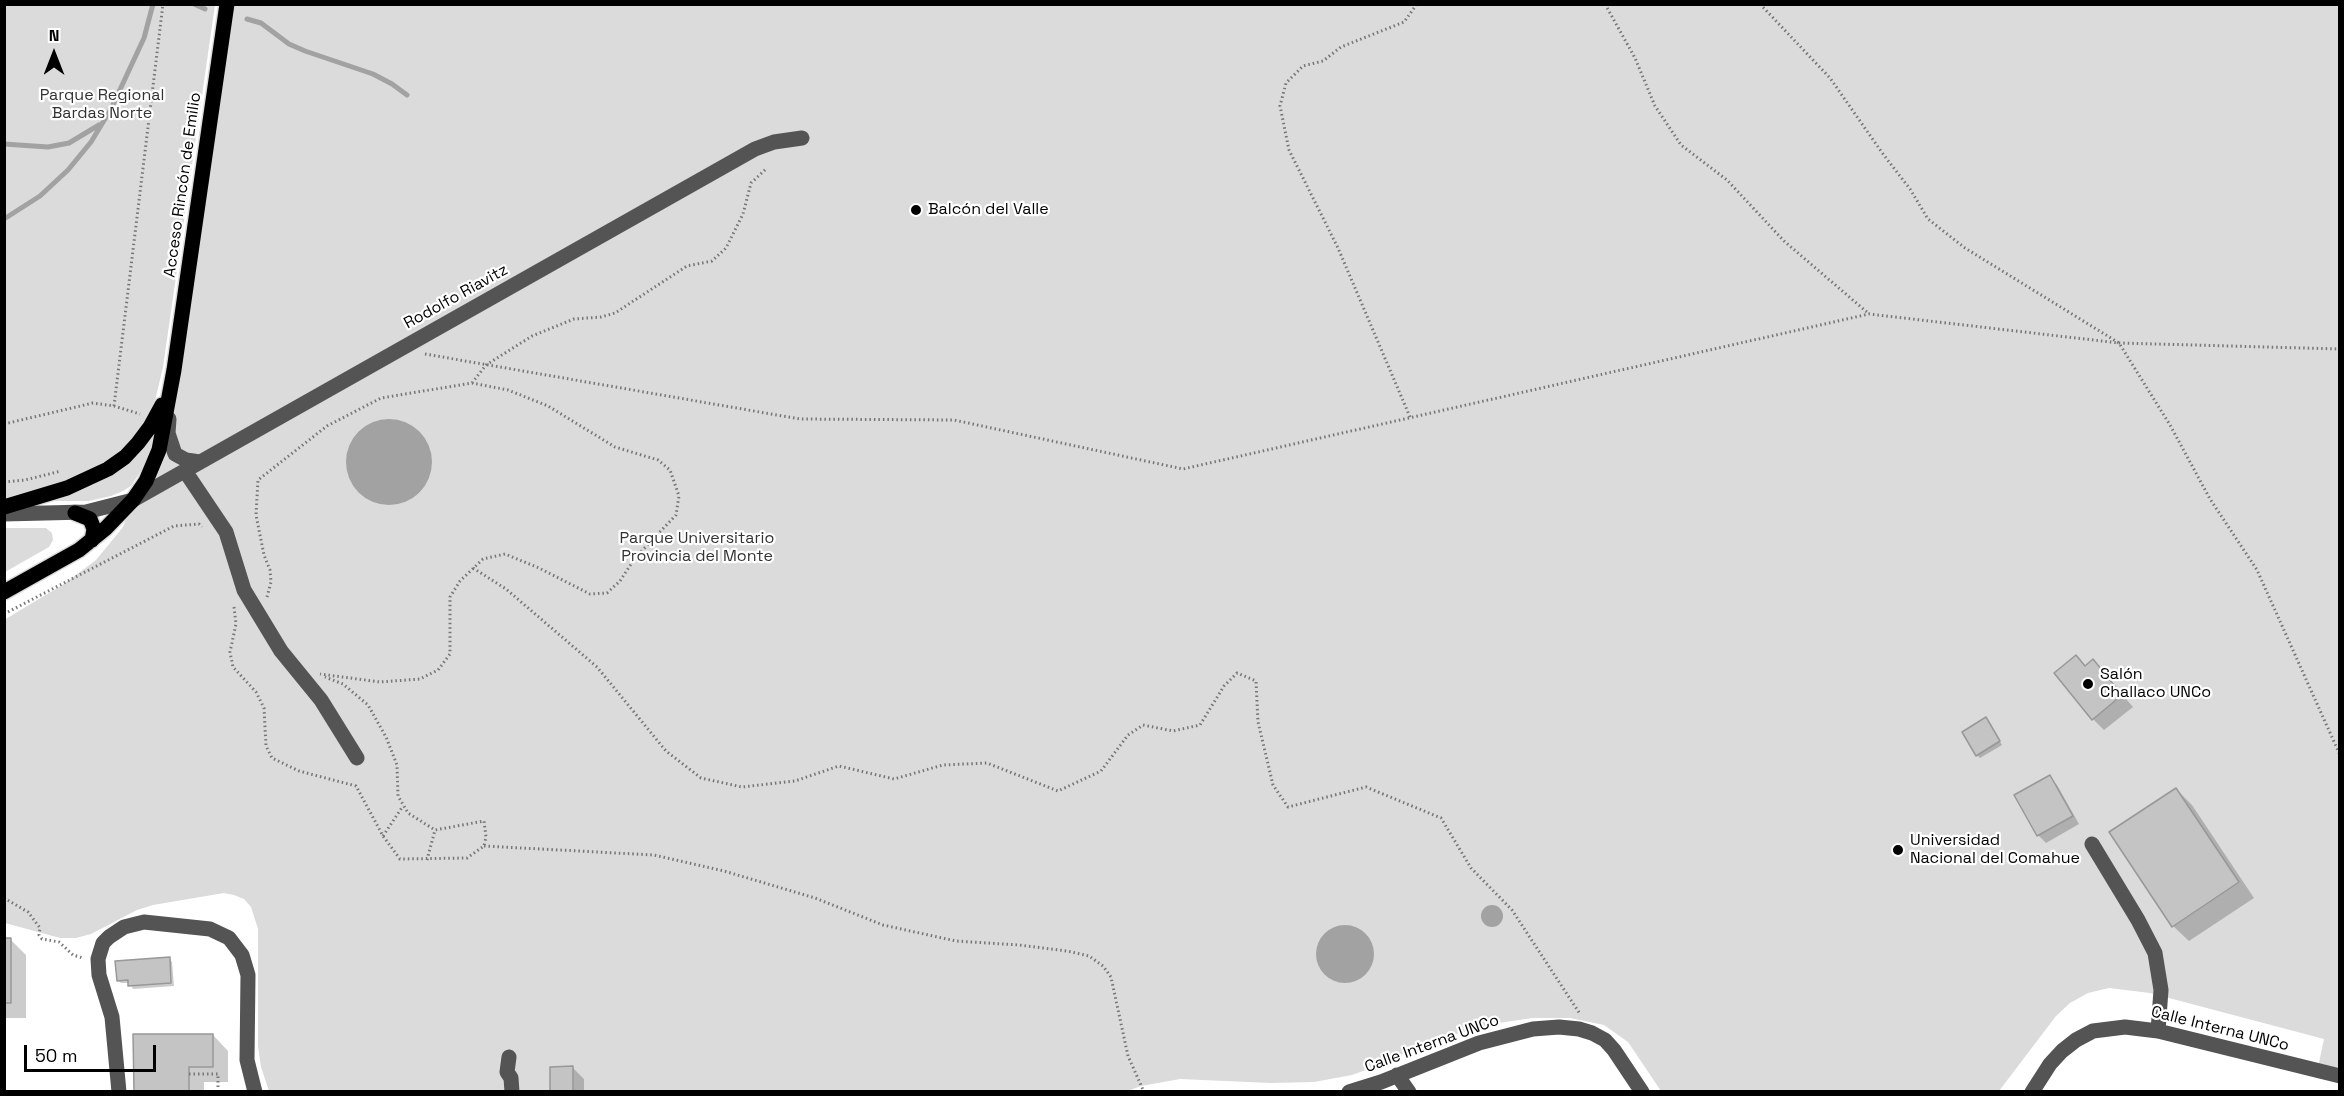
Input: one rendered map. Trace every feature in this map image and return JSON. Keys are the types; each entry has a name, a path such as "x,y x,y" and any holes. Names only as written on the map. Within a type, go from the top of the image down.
{"main road":[{"name":"Acceso Rincón de Emilio","path":"133,500 146,481 159,450 174,370 227,4"},
{"name":"Acceso Rincón de Emilio","path":"4,507 87,480 108,470 124,458 150,427 161,409 174,370"},
{"name":"Rodolfo Riavitz","path":"4,592 92,540 133,500"},
{"path":"75,513 86,516 93,524 92,540"}],"street":[{"name":"Rodolfo Riavitz","path":"4,514 75,513 106,509 133,500 756,149 774,142 802,138"},
{"path":"174,370 168,433 171,444 180,457 200,462"},
{"path":"184,471 226,532 244,590 281,651 321,700 357,758"},
{"path":"2092,844 2155,952 2161,990 2158,1031"},
{"path":"119,1092 112,1017 99,975 98,959 103,943 109,937 134,923 155,922 210,929 229,938 242,955 248,975 247,1060 255,1092"},
{"name":"Calle Interna UNCo","path":"1349,1092 1479,1043 1533,1029 1559,1027 1579,1029 1605,1040 1642,1092"},
{"name":"Calle Interna UNCo","path":"2032,1092 2050,1064 2062,1051 2085,1035 2110,1028 2125,1027 2158,1031 2340,1076"},
{"path":"509,1057 507,1072 511,1078 512,1092"},
{"path":"1397,1075 1409,1092"}],"path":[{"path":"114,406 163,4"},
{"path":"1410,417 1338,248 1289,150 1280,106 1286,83 1303,66 1323,61 1341,47 1404,22 1417,4"},
{"path":"1605,4 1635,58 1655,106 1681,145 1727,180 1784,242 1869,314"},
{"path":"1760,4 1830,78 1882,154 1910,189 1928,219 1965,248 2120,343 2170,425 2210,499 2257,570 2340,755"},
{"path":"472,383 486,365 532,336 574,318 600,317 615,313 687,266 712,261 726,248 743,214 751,183 766,169"},
{"path":"399,350 800,419 954,420 1183,469 1869,314 2120,343 2340,349"},
{"path":"266,601 271,582 256,515 258,480 327,426 381,398 472,383 508,390 548,406 615,447 658,460 670,470 679,496 676,515 635,558 620,581 607,593 590,594 539,568 505,555 483,560 460,580 450,597 450,654 438,670 420,679 380,682 314,674 343,684 368,705 398,765 398,796 408,813 435,830 484,821 486,837 484,846"},
{"path":"4,424 93,403 142,414"},
{"path":"136,423 146,408"},
{"path":"4,482 25,480 62,471"},
{"path":"4,614 174,526 198,524 206,532"},
{"path":"473,568 506,589 597,667 666,752 701,778 742,787 795,781 839,766 894,779 943,765 987,763 1058,791 1101,771 1128,735 1143,725 1173,731 1200,725 1224,686 1237,673 1256,681 1258,722 1273,785 1288,807 1366,787 1441,818 1471,868 1512,910 1549,963 1592,1033"},
{"path":"234,605 236,624 230,652 233,667 256,692 264,708 266,747 272,759 299,771 356,786 383,836 400,859 467,858 484,846 654,855 724,871 815,898 883,925 956,940 1019,945 1089,956 1103,966 1111,977 1128,1056 1144,1092"},
{"path":"383,836 403,806"},
{"path":"427,860 435,830"},
{"path":"4,898 28,912 40,928 39,935 42,939 59,942 77,957 98,959"},
{"path":"189,1074 218,1074 218,1092"}],"green space":[{"name":"Parque Regional Bardas Norte","path":"4,5 215,5 163,367 149,416 129,443 101,465 68,480 5,498"},
{"name":"Parque Universitario Provincia del Monte","path":"227,5 2339,5 2339,1076 2317,1072 2324,1039 2150,993 2109,988 2088,993 2070,1003 2056,1016 1999,1091 1661,1091 1628,1042 1604,1025 1570,1018 1533,1018 1498,1023 1423,1043 1388,1062 1352,1075 1314,1082 1271,1083 1180,1079 1141,1086 1125,1092 269,1091 261,1067 258,1046 258,929 251,907 244,899 224,893 153,905 137,910 91,934 76,938 60,938 5,923 4,620 64,584 96,560 123,527 133,500 159,450"},
{"path":"155,430 155,439 141,471 131,486 111,496 89,501 50,501 112,475"},
{"path":"4,528 46,528 52,533 53,540 49,547 5,572"}],"shaded area":[{"path":"389,419 413,426 425,438 432,462 425,486 413,498 389,505 365,498 353,486 346,462 353,438 365,426"},
{"path":"1492,905 1500,908 1503,916 1500,924 1492,927 1484,924 1481,916 1484,908"},
{"path":"1345,925 1361,930 1369,938 1374,954 1369,970 1361,978 1345,983 1329,978 1321,970 1316,954 1321,938 1329,930"}],"building":[{"name":"Salón Challaco UNCo","path":"2076,655 2085,666 2093,659 2122,695 2092,720 2054,673"},
{"path":"1986,717 2000,741 1976,756 1962,732"},
{"path":"2050,775 2073,816 2037,836 2014,795"},
{"path":"2176,788 2239,882 2172,927 2109,832"},
{"path":"4,938 11,938 11,1003 4,1003"},
{"path":"170,957 171,983 128,986 128,980 117,981 115,961"},
{"path":"133,1034 213,1034 213,1067 189,1067 189,1092 134,1092"},
{"path":"573,1066 573,1092 550,1092 550,1067"}],"waterway":[{"path":"4,219 40,196 68,170 91,142 111,109 144,38 153,4"},
{"path":"194,4 205,9"},
{"path":"247,19 261,23 289,44 373,74 407,95"},
{"path":"4,144 48,147 69,143 99,125"}],"place":[{"name":"Balcón del Valle","path":"916,210"},
{"name":"Salón Challaco UNCo","path":"2088,684"},
{"name":"Universidad Nacional del Comahue","path":"1898,850"}]}
